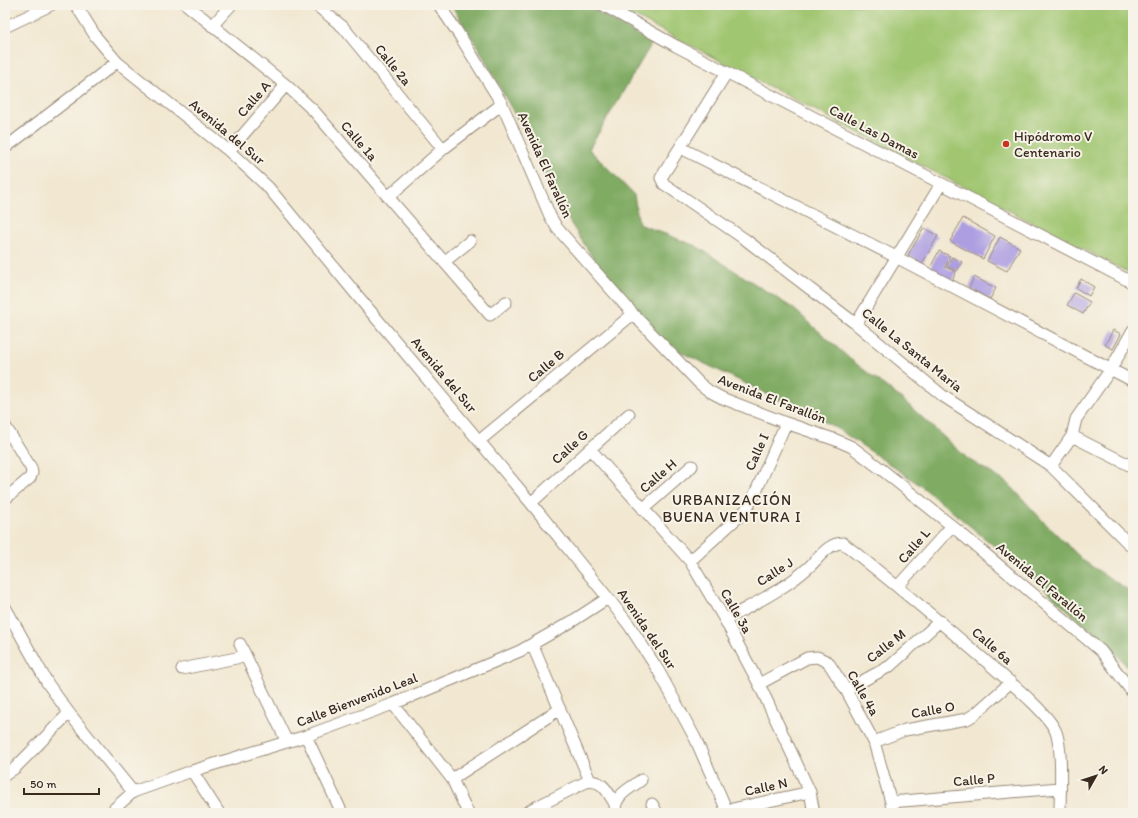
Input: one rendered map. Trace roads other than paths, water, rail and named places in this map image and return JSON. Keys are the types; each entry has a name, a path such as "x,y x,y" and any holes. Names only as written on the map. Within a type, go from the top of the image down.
{"street":[{"path":"5,27 51,5"},
{"name":"Avenida del Sur","path":"76,5 96,37 117,62 228,151 268,187 531,503 608,598 629,625 658,670 695,738 728,812"},
{"name":"Calle 1a","path":"187,5 286,85 314,111 490,315 506,302"},
{"path":"212,26 231,5"},
{"name":"Calle 2a","path":"316,5 343,27 443,149"},
{"name":"Avenida El Farallón","path":"439,5 502,104 556,228 633,314 699,384 709,392 786,423 852,447 952,526 1101,651 1133,693"},
{"name":"Calle Las Damas","path":"603,5 676,46 1133,283"},
{"path":"5,148 117,62"},
{"path":"727,72 681,148 896,257 1133,381"},
{"name":"Calle A","path":"228,151 286,85"},
{"path":"388,197 443,149 502,104"},
{"name":"Calle La Santa María","path":"681,148 661,178 664,184 746,240 856,324 943,396 1051,466 1133,548"},
{"path":"856,324 941,184"},
{"path":"444,262 470,241"},
{"name":"Calle B","path":"479,441 633,314"},
{"path":"1051,466 1072,436 1076,418 1111,369 1133,330"},
{"name":"Calle G","path":"531,503 629,414"},
{"name":"Calle I","path":"690,561 746,511 786,423"},
{"path":"5,426 31,468 32,473 30,478 5,499"},
{"path":"1072,436 1133,467"},
{"name":"Calle 3a","path":"590,449 690,561 725,620 759,684 810,792 814,813"},
{"name":"Calle H","path":"643,509 692,466"},
{"name":"Calle L","path":"898,586 952,526"},
{"name":"Calle 6a","path":"837,543 843,543 940,621 1011,682 1048,719 1056,731 1060,746 1060,813"},
{"name":"Calle J","path":"725,620 796,578 809,568 831,546 837,543"},
{"name":"Calle Bienvenido Leal","path":"111,813 133,792 192,771 306,736 393,704 520,651 571,622 608,598"},
{"path":"5,607 48,684 69,713 133,792"},
{"name":"Calle M","path":"846,690 890,666 940,621"},
{"path":"240,644 287,742"},
{"path":"532,644 590,781"},
{"path":"182,669 246,656"},
{"name":"Calle 4a","path":"759,684 808,658 817,657 828,662 846,690 874,742 892,808"},
{"name":"Calle O","path":"874,742 905,730 967,719 975,714 1011,682"},
{"path":"393,704 452,779 468,813"},
{"path":"452,779 560,709"},
{"path":"5,775 15,768 69,713"},
{"path":"306,736 342,813"},
{"path":"192,771 219,813"},
{"path":"526,813 586,782 595,780 601,783 607,790 615,808"},
{"path":"615,808 620,796 641,780"},
{"name":"Calle P","path":"892,808 1060,788"},
{"name":"Calle N","path":"728,812 810,792"}],"place":[{"name":"Hipódromo V Centenario","path":"1006,144"}],"district":[{"name":"URBANIZACIÓN BUENA VENTURA I","path":"732,508"}]}
